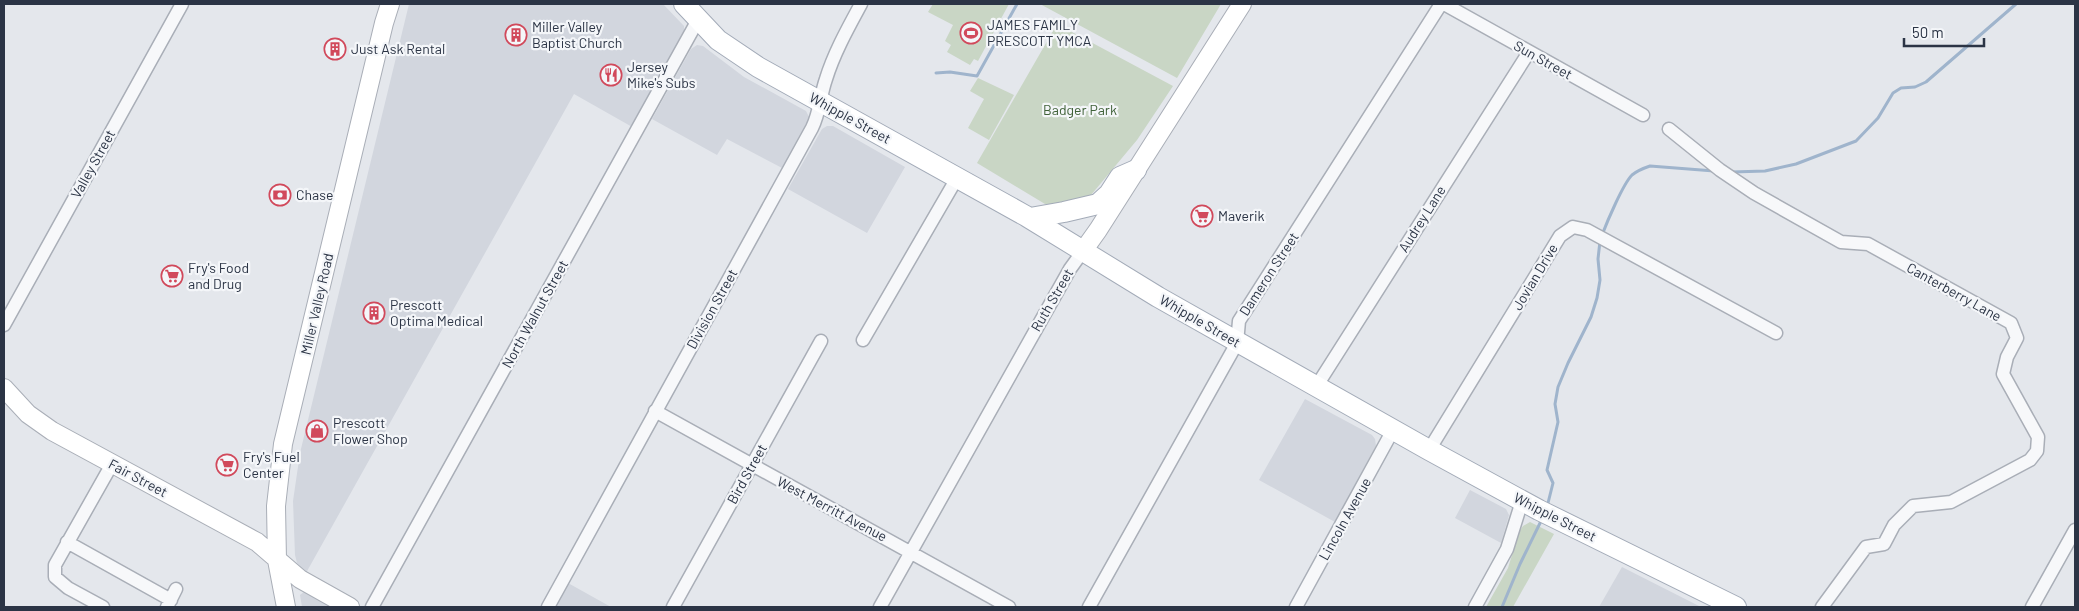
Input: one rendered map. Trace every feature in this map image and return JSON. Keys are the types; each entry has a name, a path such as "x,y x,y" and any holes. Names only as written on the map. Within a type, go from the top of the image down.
{"main road":[{"name":"Whipple Street","path":"684,4 718,40 758,67 1030,218 1237,342 1522,501 1736,607"},
{"path":"1030,218 1098,204 1109,194 1120,177 1136,170"}],"street":[{"name":"Valley Street","path":"4,325 182,4"},
{"name":"Miller Valley Road","path":"286,607 277,560 276,506 284,444 390,4"},
{"name":"Division Street","path":"548,607 812,128 821,103 825,80 861,4"},
{"name":"Ruth Street","path":"880,607 1065,277 1098,230 1242,4"},
{"name":"Sun Street","path":"1443,4 1642,115"},
{"name":"Dameron Street","path":"1088,607 1237,342 1238,321 1443,4"},
{"name":"North Walnut Street","path":"372,607 698,20"},
{"name":"Audrey Lane","path":"1316,387 1529,52"},
{"name":"Canterberry Lane","path":"1669,130 1720,170 1754,193 1841,242 1868,244 2011,323 2017,338 2008,357 2003,374 2038,437 2037,451 2030,460 1951,502 1913,506 1894,525 1884,544 1866,547 1822,607"},
{"path":"863,340 957,178"},
{"name":"Jovian Drive","path":"1429,450 1560,236 1573,227 1587,230 1776,333"},
{"name":"Bird Street","path":"673,607 821,341"},
{"name":"Fair Street","path":"4,388 28,414 52,431 257,542 300,579 350,607"},
{"name":"West Merritt Avenue","path":"655,411 1009,607"},
{"name":"Lincoln Avenue","path":"1296,607 1393,430"},
{"path":"102,607 68,588 55,577 55,565 112,464"},
{"path":"1475,607 1507,549 1522,501"},
{"path":"2032,607 2075,530"},
{"path":"67,542 171,599"}],"shaded area":[{"path":"409,4 663,4 684,26 684,34 634,128 574,94 306,573 297,563 295,555 293,501 300,453"},
{"path":"697,45 703,46 744,77 806,111 809,123 784,169 727,139 717,155 652,119 691,49"},
{"path":"827,126 833,126 905,167 867,233 788,189 822,129"},
{"path":"1305,399 1372,435 1375,439 1376,446 1335,522 1259,480"},
{"path":"1470,490 1506,509 1509,515 1501,543 1455,518"},
{"path":"1622,567 1701,607 1599,607"},
{"path":"568,583 611,607 555,607"},
{"path":"305,591 335,607 302,607 300,595"}],"green space":[{"name":"JAMES FAMILY PRESCOTT YMCA","path":"933,4 1009,4 978,61 974,59 970,65 947,52 951,45 945,41 953,25 928,12"},
{"path":"1040,4 1221,4 1177,78"},
{"name":"Badger Park","path":"1057,24 1173,86 1137,140 1091,195 1064,204 1045,204 977,163"},
{"path":"978,78 1014,95 989,140 968,128 984,99 970,91"},
{"path":"1530,522 1554,534 1513,607 1486,607 1508,568 1519,532 1523,526"}],"waterway":[{"path":"936,73 950,72 977,76 1017,4"},
{"path":"1732,172 1765,171 1796,164 1856,141 1878,118 1893,93 1901,88 1915,87 1926,82 2016,4"},
{"path":"1602,235 1624,186 1636,172 1650,166 1714,171"},
{"path":"1547,507 1553,483 1547,470 1558,422 1555,404 1558,387 1591,317 1597,298 1600,280 1598,259 1600,241"},
{"path":"1502,607 1542,519"}],"place":[{"name":"JAMES FAMILY PRESCOTT YMCA","path":"971,33"},
{"name":"Miller Valley Baptist Church","path":"516,35"},
{"name":"Just Ask Rental","path":"335,49"},
{"name":"Jersey Mike's Subs","path":"611,75"},
{"name":"Chase","path":"280,195"},
{"name":"Maverik","path":"1202,216"},
{"name":"Fry's Food and Drug","path":"172,276"},
{"name":"Prescott Optima Medical","path":"374,313"},
{"name":"Prescott Flower Shop","path":"317,431"},
{"name":"Fry's Fuel Center","path":"227,465"}]}
